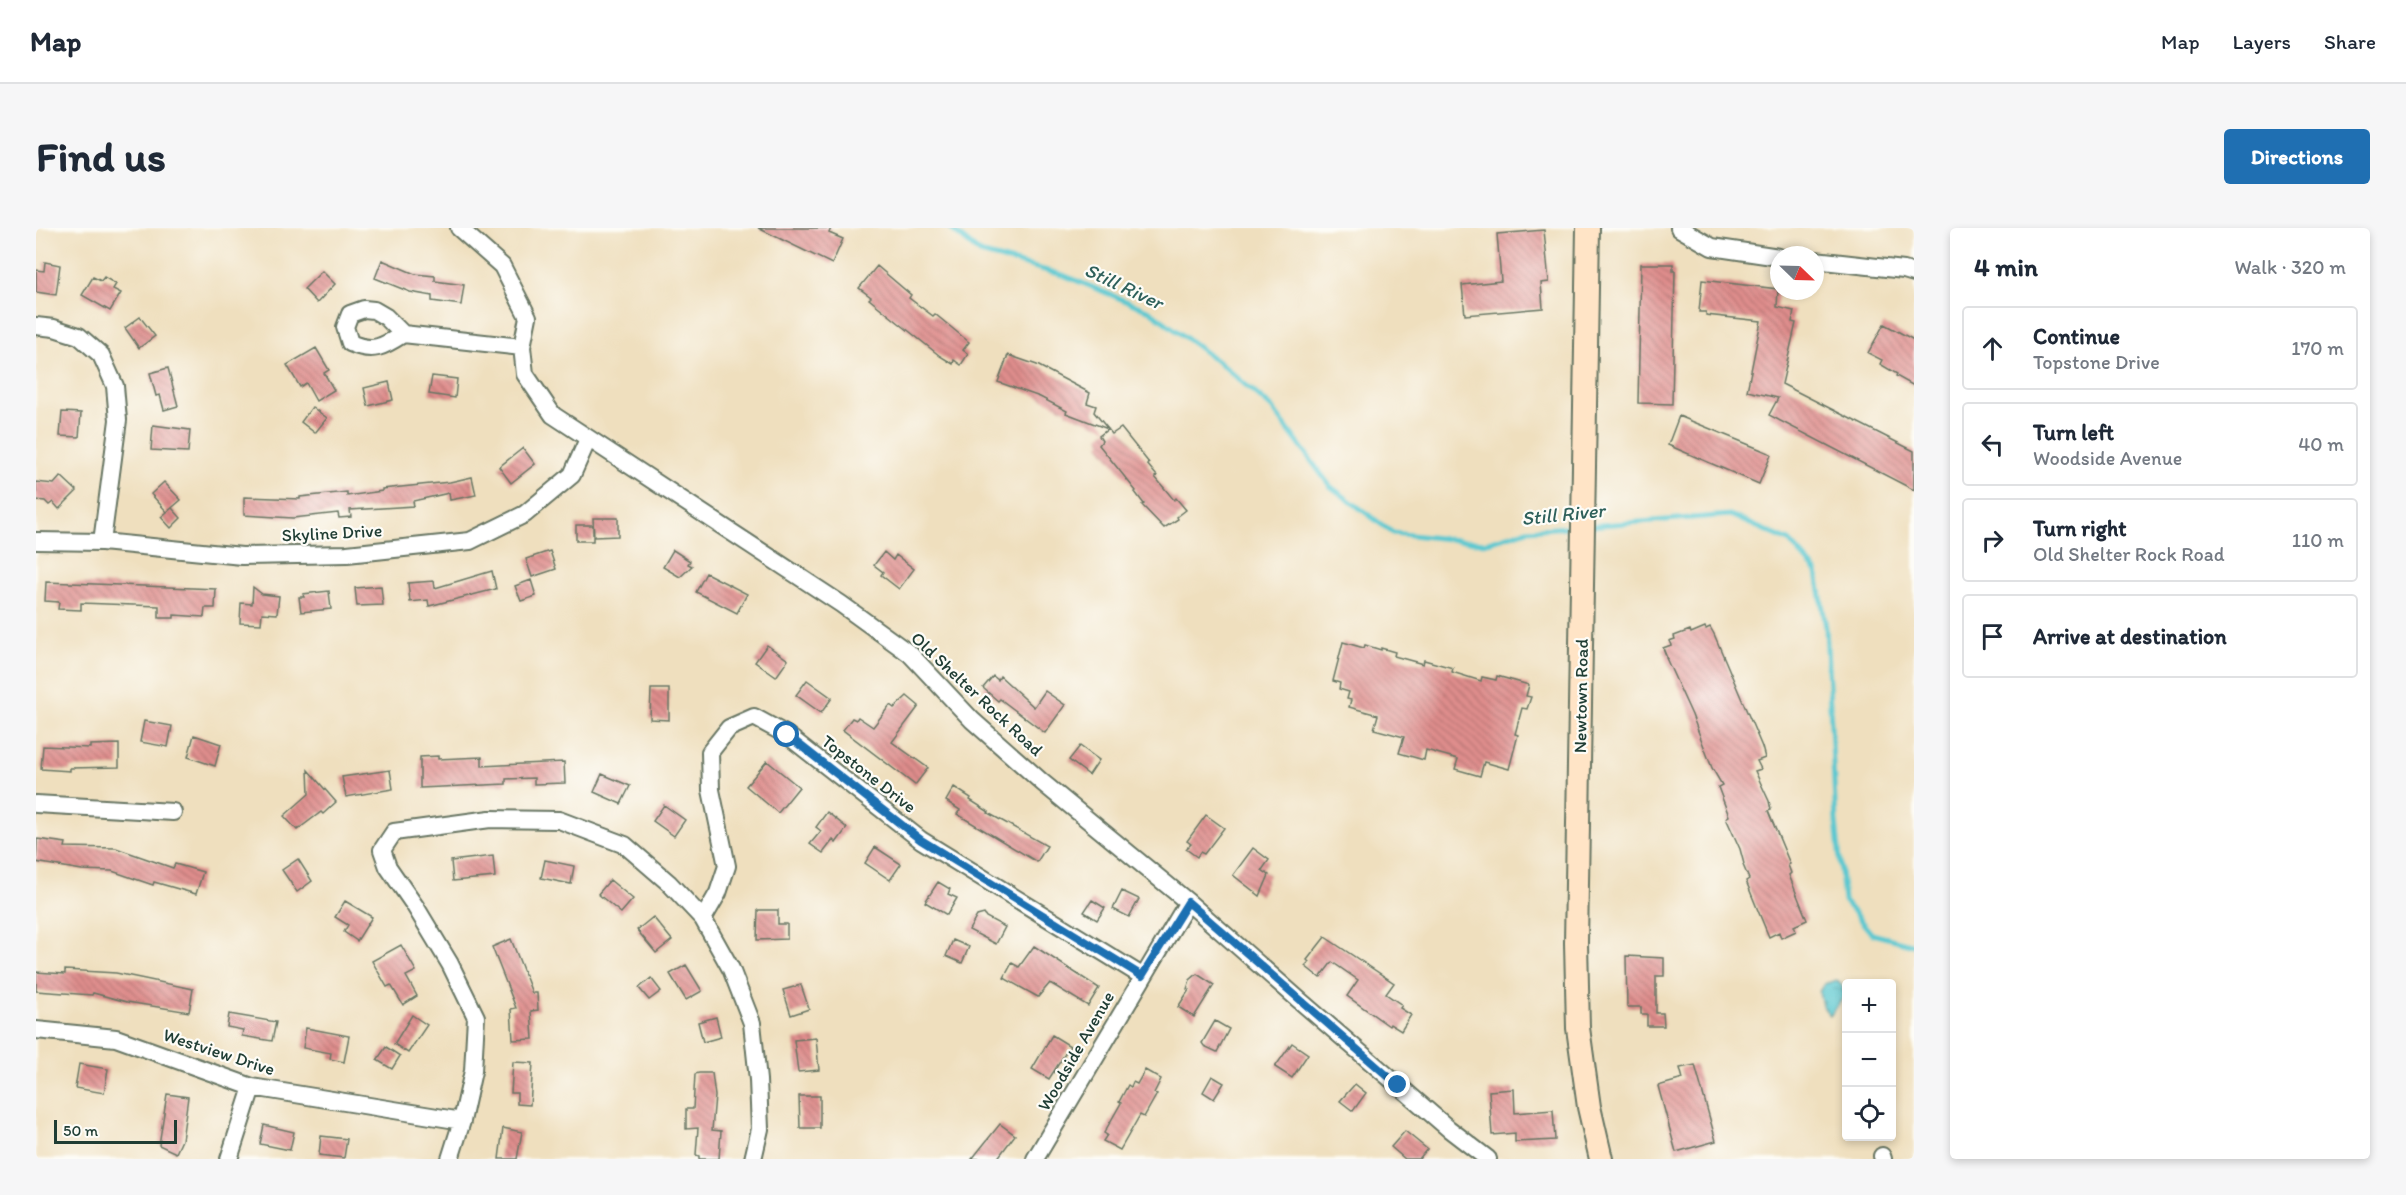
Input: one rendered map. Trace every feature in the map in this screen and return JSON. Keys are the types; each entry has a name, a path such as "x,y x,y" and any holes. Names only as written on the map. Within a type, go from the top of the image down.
{"main road":[{"name":"Newtown Road","path":"1589,229 1576,943 1578,1018 1589,1107 1601,1159"}],"street":[{"name":"Old Shelter Rock Road","path":"459,228 502,266 528,317 522,347 525,374 553,415 841,604 910,654 972,720 1025,767 1188,902 1449,1129 1488,1159"},
{"path":"1679,228 1712,247 1770,256"},
{"path":"1824,261 1914,273"},
{"path":"36,326 54,328 79,336 101,355 114,386 118,420 102,542"},
{"path":"403,334 522,347"},
{"name":"Skyline Drive","path":"36,541 102,542 242,556 347,554 470,541 525,514 572,475 588,439"},
{"name":"Topstone Drive","path":"703,919 718,893 727,866 711,790 710,752 729,728 754,717 787,735 921,840 1142,976"},
{"path":"36,804 173,812"},
{"path":"450,1159 462,1121 473,1071 476,1017 450,964 388,867 382,850 394,832 490,819 559,820 625,844 669,883 703,919 731,969 752,1023 760,1129 753,1159"},
{"name":"Woodside Avenue","path":"1035,1159 1188,902"},
{"name":"Westview Drive","path":"36,1030 116,1038 252,1087 462,1121"},
{"path":"229,1159 252,1087"}],"water":[{"path":"1837,980 1842,986 1842,999 1830,1016 1822,1005 1819,992 1824,984"}],"building":[{"path":"758,228 831,228 829,233 843,239 832,264"},
{"path":"1544,230 1549,282 1541,283 1543,308 1465,315 1462,285 1501,281 1497,234"},
{"path":"382,260 415,274 435,276 435,281 464,285 461,305 432,301 432,296 410,292 375,278"},
{"path":"45,262 60,265 56,295 36,292 36,270 44,271"},
{"path":"1641,264 1673,264 1673,271 1675,271 1672,404 1638,403"},
{"path":"877,266 911,295 909,298 933,316 935,314 969,342 963,350 968,354 961,365 954,360 953,364 940,356 869,299 871,297 859,288"},
{"path":"322,271 335,284 317,303 304,289"},
{"path":"93,277 101,281 104,277 116,284 113,289 121,293 110,311 82,295"},
{"path":"1702,280 1770,288 1770,300 1777,300 1777,307 1794,311 1792,322 1796,323 1782,384 1914,451 1914,490 1769,415 1778,398 1747,391 1761,321 1706,315 1706,312 1699,312"},
{"path":"140,317 155,336 139,348 125,328"},
{"path":"1884,324 1914,340 1914,386 1880,364 1882,360 1868,353"},
{"path":"316,348 329,370 324,373 334,390 316,401 306,383 300,387 287,365"},
{"path":"1008,355 1037,365 1090,393 1087,403 1096,406 1094,412 1108,429 1066,413 1067,411 1040,397 998,382"},
{"path":"168,368 178,406 164,410 160,395 156,396 150,373"},
{"path":"432,376 457,379 455,398 429,394"},
{"path":"389,382 393,400 368,406 364,388"},
{"path":"312,407 327,418 315,433 301,422"},
{"path":"62,412 81,413 79,437 60,436"},
{"path":"1679,416 1769,453 1771,455 1759,484 1668,445"},
{"path":"153,425 190,430 188,452 151,450"},
{"path":"1121,428 1149,463 1147,464 1157,476 1155,477 1174,500 1176,498 1186,510 1177,517 1178,519 1164,528 1142,505 1144,504 1136,491 1099,445 1102,441 1099,436 1108,429 1112,434"},
{"path":"523,448 535,464 511,483 499,467"},
{"path":"61,476 77,491 59,509 53,502 49,505 45,501 36,500 36,482 54,484"},
{"path":"472,477 476,495 450,500 449,493 413,501 414,506 350,510 351,517 339,518 338,513 293,518 244,515 244,497 300,499 300,497 347,492 347,496"},
{"path":"164,482 181,500 167,512 151,494"},
{"path":"172,508 181,518 171,528 161,517"},
{"path":"593,518 618,518 618,536 594,537"},
{"path":"576,525 593,525 593,541 576,541"},
{"path":"673,550 690,561 688,564 692,566 680,577 663,567"},
{"path":"550,551 556,569 532,577 526,559"},
{"path":"884,552 893,560 896,555 914,569 899,589 881,575 883,572 874,565"},
{"path":"492,571 496,589 429,606 428,600 410,602 408,583 434,581 435,588"},
{"path":"706,573 747,594 737,613 696,592"},
{"path":"531,580 536,596 521,601 515,586"},
{"path":"46,582 216,589 215,608 205,608 204,617 174,615 174,618 159,618 159,606 81,603 81,610 58,609 59,602 45,601"},
{"path":"381,586 383,605 357,606 355,588"},
{"path":"253,587 262,594 279,596 277,614 262,613 261,624 240,623 241,603 252,604"},
{"path":"329,591 331,609 301,612 299,597 304,597 303,594"},
{"path":"1705,627 1706,629 1710,627 1714,634 1762,747 1765,758 1757,761 1761,769 1755,771 1769,801 1771,810 1768,811 1790,864 1788,865 1791,873 1789,875 1807,920 1794,926 1796,931 1781,938 1779,932 1769,937 1759,913 1746,881 1749,879 1740,849 1726,818 1729,816 1718,787 1722,785 1712,768 1663,648 1671,645 1669,641 1675,639 1674,636 1690,630 1691,633"},
{"path":"1343,642 1364,648 1365,645 1381,650 1381,648 1395,652 1394,656 1423,664 1424,660 1453,668 1452,672 1481,681 1482,677 1496,680 1497,676 1529,685 1526,696 1531,697 1527,709 1522,708 1509,769 1484,762 1480,776 1455,769 1458,759 1426,750 1424,760 1399,753 1404,737 1374,729 1378,715 1349,707 1351,700 1347,699 1349,692 1339,689 1340,683 1333,681"},
{"path":"767,645 788,660 776,677 755,662"},
{"path":"993,676 998,680 1000,676 1034,707 1045,691 1065,705 1045,733 983,688"},
{"path":"807,680 832,698 821,713 796,695"},
{"path":"651,689 669,689 669,720 650,719"},
{"path":"907,696 919,706 892,742 928,768 915,785 843,730 852,718 856,720 858,717 873,727 890,705 894,708"},
{"path":"144,721 172,726 168,747 140,742"},
{"path":"194,735 221,744 215,766 188,757"},
{"path":"119,744 119,767 70,768 70,771 41,769 43,746 90,748 90,745"},
{"path":"1080,746 1099,760 1089,775 1069,760"},
{"path":"438,756 438,759 482,757 482,766 564,762 565,783 534,784 534,778 506,779 506,784 420,788 420,757"},
{"path":"767,761 799,787 778,813 746,786"},
{"path":"308,770 336,802 323,814 321,812 297,830 284,816 309,794"},
{"path":"390,770 393,789 346,797 342,777"},
{"path":"602,774 630,786 621,804 594,792"},
{"path":"954,787 988,813 1047,846 1037,862 957,814 960,810 946,801"},
{"path":"664,805 685,820 674,836 653,821"},
{"path":"827,812 847,828 836,843 833,840 823,853 810,844 821,831 816,827"},
{"path":"1206,815 1224,828 1204,854 1200,852 1197,857 1186,849 1191,844 1187,841"},
{"path":"37,839 66,843 65,847 116,848 173,868 175,864 203,872 196,894 154,882 153,885 112,871 82,870 36,862"},
{"path":"875,847 901,864 890,880 865,863"},
{"path":"1253,848 1269,860 1262,870 1269,875 1260,896 1233,875"},
{"path":"493,856 495,877 453,881 451,861"},
{"path":"298,859 312,881 297,892 282,870"},
{"path":"545,860 574,866 571,884 541,878"},
{"path":"610,880 633,899 621,913 598,894"},
{"path":"938,882 950,889 948,894 957,898 947,915 925,902"},
{"path":"1122,891 1139,899 1129,917 1113,909"},
{"path":"1092,900 1105,908 1097,920 1084,912"},
{"path":"345,901 372,917 357,941 344,932 348,925 335,917"},
{"path":"758,910 778,910 778,924 787,924 787,939 757,940"},
{"path":"984,914 1005,927 996,944 969,930 977,916"},
{"path":"653,917 672,940 656,953 637,930"},
{"path":"1325,937 1394,983 1386,994 1402,1005 1400,1008 1411,1015 1401,1031 1390,1024 1389,1026 1347,996 1358,980 1332,962 1320,978 1305,966"},
{"path":"511,939 532,993 537,993 538,1010 531,1011 533,1039 513,1040 511,1009 516,1008 492,947"},
{"path":"953,940 969,947 962,963 946,956"},
{"path":"401,945 416,971 406,976 417,996 403,1005 391,985 387,987 372,961"},
{"path":"1034,946 1099,988 1088,1006 1050,983 1038,997 1004,978 1012,963 1019,967"},
{"path":"1626,956 1664,958 1664,976 1656,976 1656,1013 1663,1013 1664,1026 1647,1026 1647,1014 1641,1014 1641,1007 1627,1007"},
{"path":"686,965 702,991 686,1000 670,974"},
{"path":"65,970 116,973 193,989 189,1012 127,1002 93,993 92,995 36,991 36,972 65,974"},
{"path":"1197,974 1214,985 1194,1017 1178,1007 1189,990 1187,989 1190,980"},
{"path":"651,978 661,991 649,1000 639,988"},
{"path":"801,985 809,1009 791,1015 783,990"},
{"path":"229,1014 276,1022 272,1041 242,1036 243,1030 227,1027"},
{"path":"412,1015 427,1025 408,1053 394,1044"},
{"path":"716,1017 721,1037 703,1042 698,1022"},
{"path":"1215,1021 1229,1029 1217,1052 1202,1043"},
{"path":"306,1028 349,1036 344,1062 330,1059 331,1053 303,1048"},
{"path":"1052,1035 1070,1046 1049,1079 1032,1069"},
{"path":"816,1038 819,1070 798,1072 794,1040"},
{"path":"1292,1043 1308,1054 1292,1078 1275,1067"},
{"path":"386,1047 400,1056 392,1069 377,1060"},
{"path":"513,1062 533,1063 530,1105 517,1104 517,1093 511,1093"},
{"path":"79,1064 108,1069 104,1093 75,1088"},
{"path":"1695,1065 1716,1141 1676,1152 1658,1086 1683,1079 1680,1068"},
{"path":"1145,1070 1161,1079 1154,1093 1157,1094 1144,1117 1140,1115 1120,1150 1103,1141 1107,1135 1104,1133 1128,1085 1131,1087 1133,1082 1137,1084"},
{"path":"712,1073 715,1096 712,1130 721,1131 719,1159 699,1159 696,1155 698,1128 686,1129 686,1109 693,1109 695,1074"},
{"path":"1212,1076 1224,1083 1214,1099 1203,1092"},
{"path":"1355,1084 1366,1093 1353,1111 1340,1101"},
{"path":"1514,1089 1515,1113 1553,1110 1555,1140 1515,1142 1515,1133 1492,1135 1489,1091"},
{"path":"167,1094 188,1097 182,1140 176,1153 159,1145"},
{"path":"799,1096 820,1096 820,1128 800,1128"},
{"path":"1000,1124 1015,1135 997,1159 972,1159"},
{"path":"264,1125 294,1132 290,1150 260,1144"},
{"path":"503,1128 522,1132 517,1159 499,1159"},
{"path":"1405,1131 1427,1149 1419,1159 1405,1159 1391,1147"},
{"path":"321,1136 347,1139 344,1158 319,1155"}],"waterway":[{"name":"Still River","path":"950,228 980,253 1063,275 1150,311 1225,367 1272,408 1330,486 1393,533 1485,543 1527,530 1579,526"},
{"name":"Still River","path":"1588,526 1730,515 1789,541 1817,572 1826,628 1836,821 1844,901 1872,934 1914,945"}],"route":[{"path":"787,735 921,840 1142,976 1188,902 1398,1085"}]}
